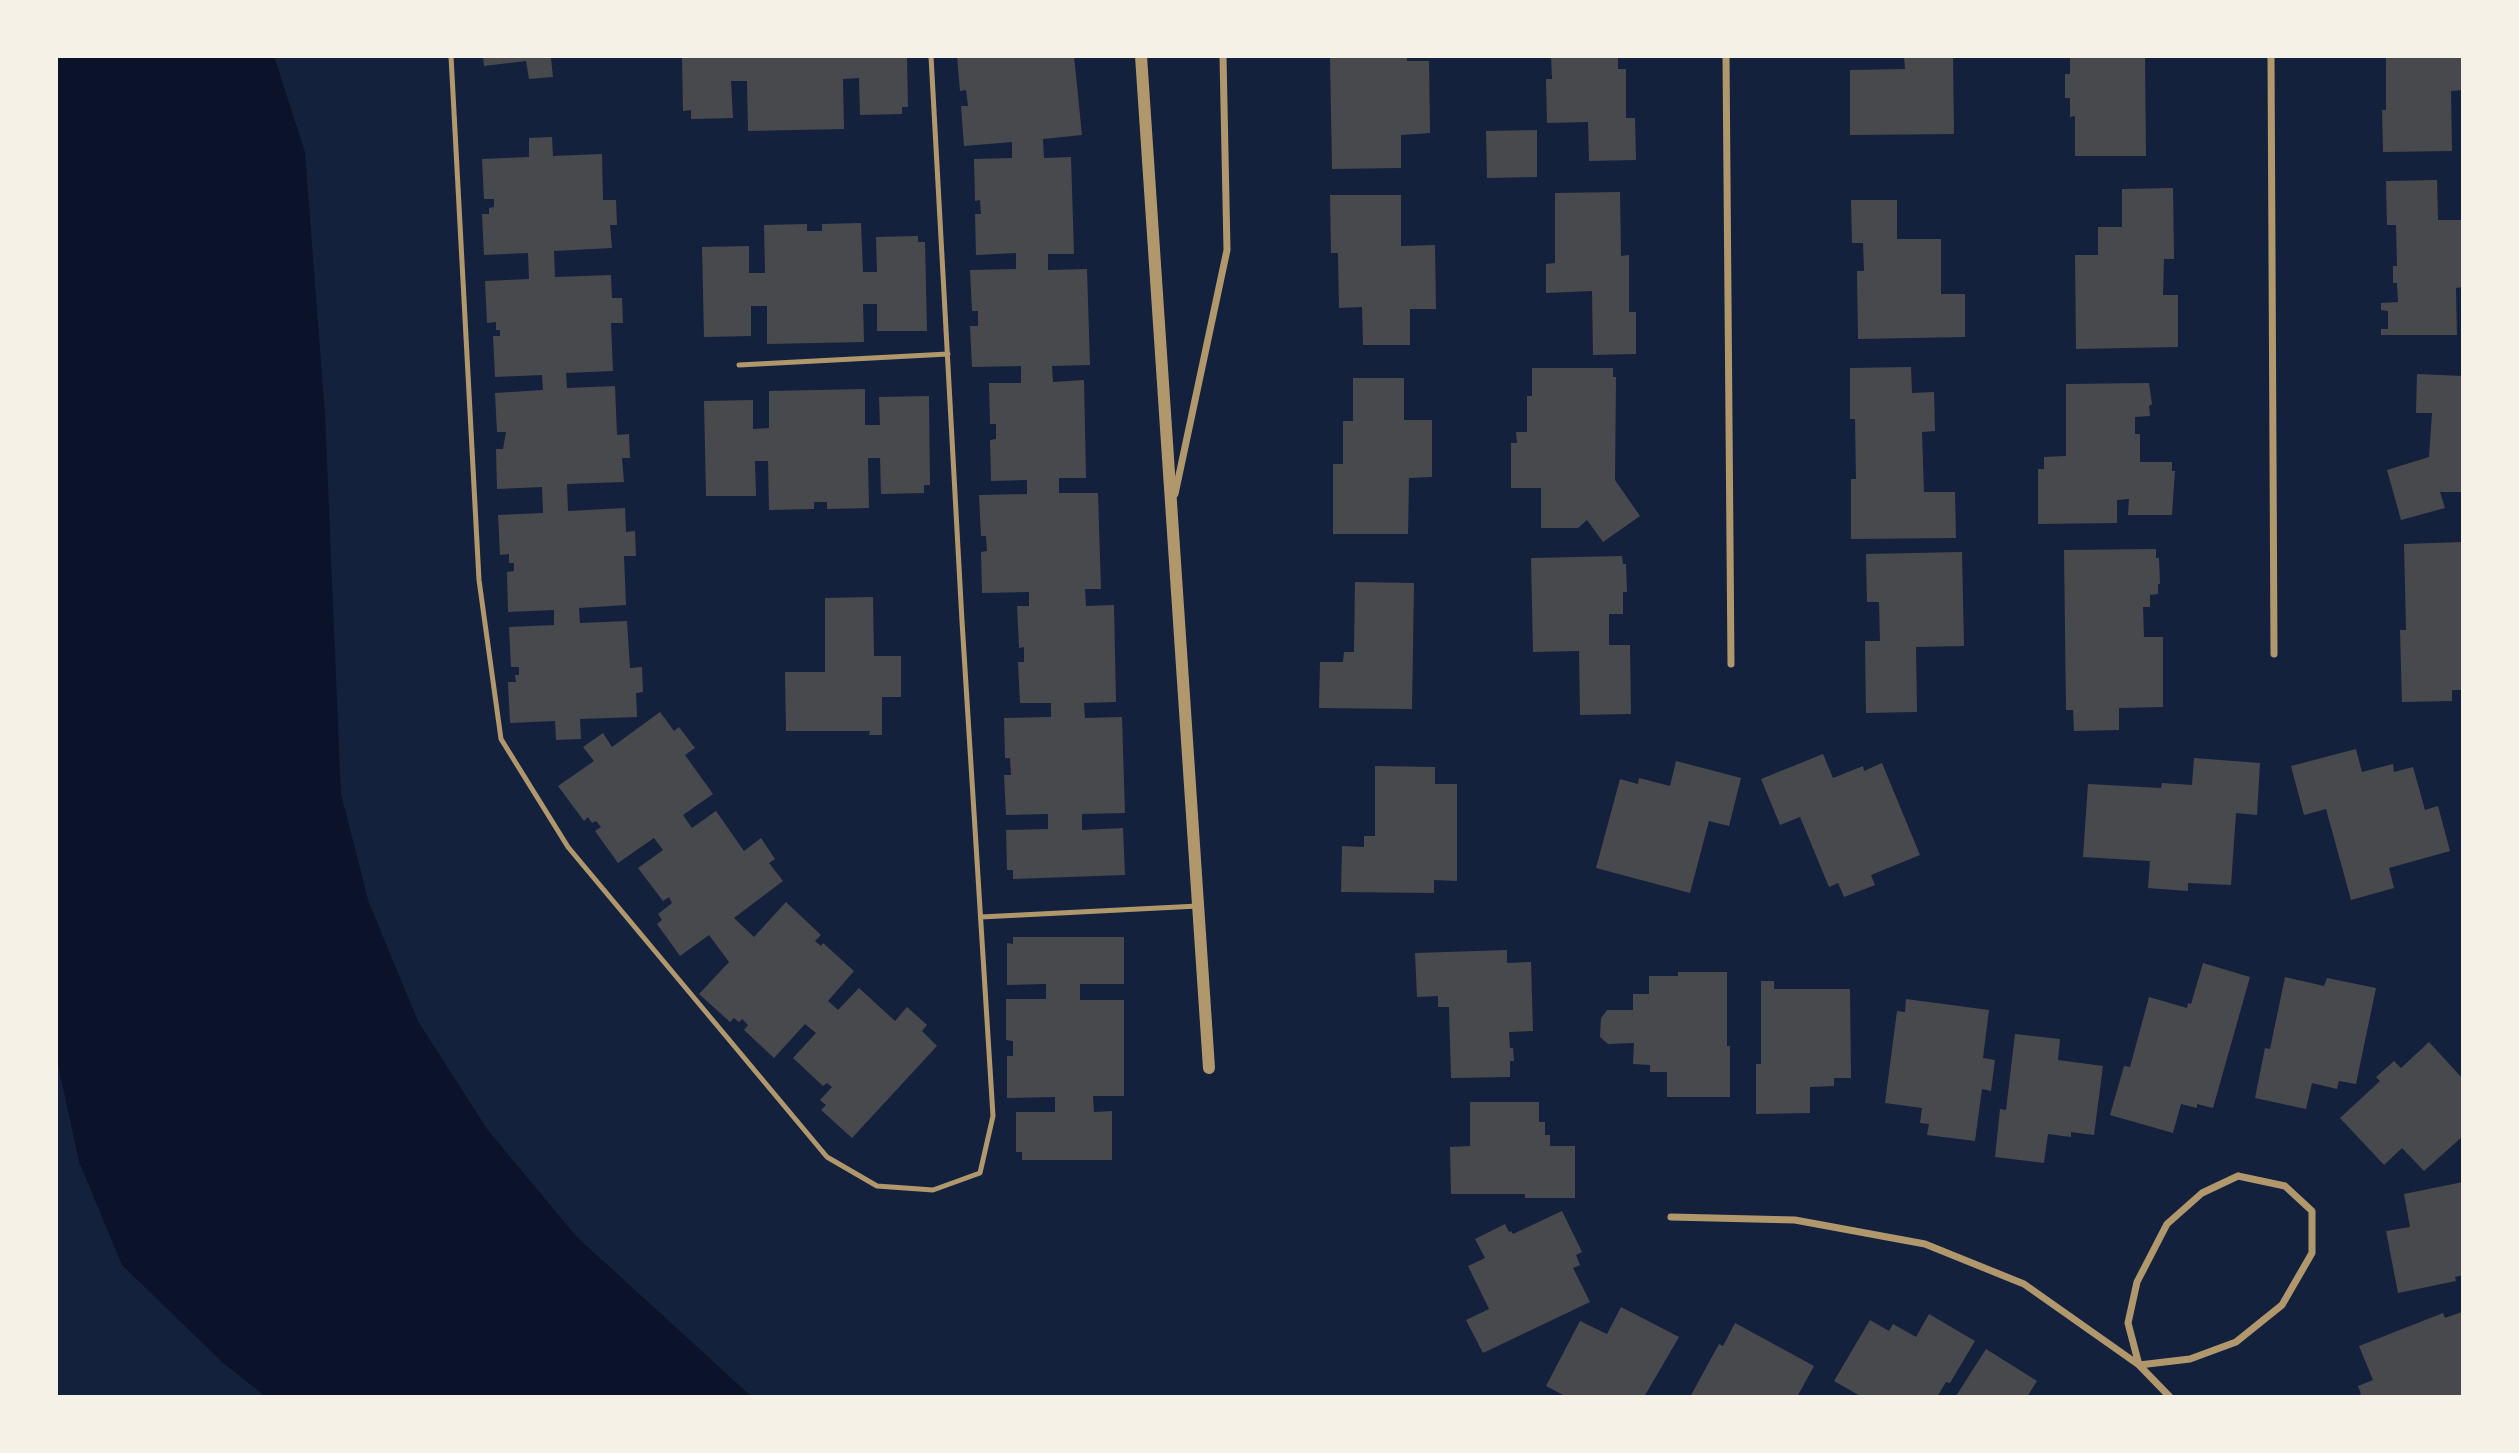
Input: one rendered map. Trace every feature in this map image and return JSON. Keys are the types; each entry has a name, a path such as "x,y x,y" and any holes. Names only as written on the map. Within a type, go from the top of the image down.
{"street":[{"path":"1141,56 1209,1068"},
{"path":"1172,504 1227,250 1223,56"},
{"path":"1726,56 1731,664"},
{"path":"2271,56 2274,654"},
{"path":"2238,1177 2285,1186 2312,1212 2312,1252 2282,1305 2236,1342 2190,1359 2138,1365 2128,1324 2137,1282 2167,1224 2202,1193 2238,1177"},
{"path":"1671,1217 1795,1220 1925,1244 2024,1284 2138,1365 2170,1397"}],"lane":[{"path":"451,56 478,580 501,739 568,847 827,1157 877,1186 933,1190 980,1173 993,1116 931,56"},
{"path":"739,365 948,354"},
{"path":"981,917 1198,906"}],"water":[{"path":"56,56 274,56 305,152 325,415 341,794 369,903 418,1021 487,1129 576,1236 752,1397 266,1397 222,1362 122,1265 79,1162 56,1055"}],"building":[{"path":"483,56 557,58 551,58 553,77 529,79 526,61 484,66"},
{"path":"682,56 907,56 908,107 902,107 902,114 860,115 859,78 843,79 844,129 748,131 747,81 731,81 733,118 691,119 691,110 683,111"},
{"path":"957,56 1074,56 1082,135 1043,139 1044,158 1071,157 1074,254 1048,254 1048,270 1087,269 1090,365 1052,366 1053,382 1084,380 1086,478 1059,478 1059,493 1098,493 1101,589 1085,589 1086,606 1114,605 1116,702 1084,703 1085,718 1122,717 1125,813 1082,814 1082,830 1123,828 1125,875 1013,879 1013,870 1007,870 1006,830 1048,829 1048,814 1006,815 1004,775 1011,775 1010,758 1005,758 1004,718 1051,717 1051,703 1020,703 1018,662 1024,662 1024,647 1019,648 1017,606 1029,606 1029,592 982,593 981,552 987,551 986,536 981,536 979,495 1027,494 1027,480 991,481 990,440 996,439 996,424 990,424 989,383 1021,383 1021,366 972,367 970,326 978,326 978,311 972,311 970,270 1016,269 1016,253 976,255 975,214 981,214 980,200 975,201 974,159 1012,158 1012,142 964,146 961,106 968,106 966,90 960,91"},
{"path":"1407,56 1407,61 1429,61 1430,133 1401,135 1401,168 1332,169 1330,57"},
{"path":"1551,56 1618,56 1618,69 1626,69 1626,118 1635,118 1636,160 1589,161 1588,122 1547,123 1546,79 1552,79"},
{"path":"1904,56 1953,56 1954,134 1850,135 1850,70 1905,69"},
{"path":"2070,56 2145,56 2146,156 2075,156 2075,116 2070,117 2070,98 2065,98 2065,74 2070,74"},
{"path":"2386,56 2463,56 2463,90 2451,91 2452,151 2383,152 2382,110 2386,110"},
{"path":"1537,130 1537,177 1487,178 1486,131"},
{"path":"552,137 553,156 602,154 603,200 616,200 617,225 610,225 612,248 554,251 555,277 611,275 612,298 622,298 623,323 611,323 613,371 566,373 567,388 615,386 617,435 629,434 630,458 622,458 624,482 567,484 568,511 625,508 626,532 635,531 636,556 624,556 626,605 579,608 580,623 627,621 630,668 642,667 643,692 636,693 637,717 580,719 581,739 556,740 555,721 510,723 508,682 516,682 515,675 519,675 519,667 511,667 509,627 554,625 554,610 508,612 507,572 514,571 514,563 509,563 509,554 500,555 498,515 543,513 542,487 497,489 496,449 503,449 506,432 497,432 495,393 543,390 542,375 495,377 493,336 500,336 500,330 496,330 496,322 487,323 485,281 529,279 528,253 484,255 482,214 489,214 489,208 494,207 494,199 484,199 482,159 529,157 529,138"},
{"path":"2437,180 2438,220 2463,220 2463,287 2456,288 2457,335 2381,335 2381,329 2388,329 2388,311 2381,310 2381,303 2398,302 2397,283 2393,283 2393,266 2397,266 2396,225 2387,225 2386,181"},
{"path":"2173,188 2174,259 2164,259 2163,295 2178,295 2178,347 2076,349 2075,255 2098,255 2098,227 2122,227 2122,189"},
{"path":"1620,192 1621,256 1629,255 1629,312 1636,312 1636,354 1593,355 1592,291 1546,293 1546,264 1555,263 1555,193"},
{"path":"1330,195 1401,195 1401,246 1435,245 1436,309 1410,309 1410,345 1363,345 1362,307 1339,308 1338,253 1331,253"},
{"path":"1851,200 1897,200 1897,239 1941,239 1941,294 1965,294 1965,337 1858,339 1857,271 1864,271 1863,243 1852,243"},
{"path":"861,223 863,272 877,272 876,237 918,236 918,242 925,242 927,331 877,331 877,304 863,304 864,342 767,344 767,306 751,306 751,336 704,337 702,247 749,246 749,273 765,273 764,225 807,224 807,231 822,231 822,224"},
{"path":"1911,367 1912,393 1934,392 1935,431 1922,432 1924,492 1955,492 1956,538 1851,539 1851,479 1856,479 1855,419 1850,419 1850,368"},
{"path":"1532,368 1613,368 1613,377 1616,377 1615,480 1640,516 1603,542 1587,520 1578,528 1541,528 1541,488 1511,488 1511,443 1517,443 1516,432 1527,432 1527,396 1532,396"},
{"path":"2417,374 2463,376 2463,492 2440,492 2445,508 2401,520 2387,470 2429,457 2432,413 2416,413"},
{"path":"1353,378 1404,378 1404,420 1432,420 1432,477 1409,478 1408,534 1333,534 1333,464 1343,464 1343,421 1353,421"},
{"path":"2149,383 2152,404 2149,406 2150,416 2135,417 2135,434 2140,434 2140,462 2172,462 2172,471 2175,471 2172,515 2128,515 2129,499 2117,500 2117,523 2038,524 2038,469 2044,469 2044,457 2066,456 2066,384"},
{"path":"865,389 865,425 880,425 879,397 929,396 930,485 924,485 924,493 881,494 880,458 868,458 869,508 827,509 827,502 814,502 814,509 769,510 768,461 755,461 756,496 706,496 704,401 753,400 753,429 769,428 769,391"},
{"path":"2463,542 2463,690 2452,690 2452,701 2402,702 2400,630 2406,630 2404,544"},
{"path":"2156,549 2160,584 2158,594 2150,595 2150,607 2143,607 2144,637 2163,637 2163,707 2119,708 2119,730 2074,731 2073,710 2066,710 2064,550"},
{"path":"1962,552 1964,646 1916,647 1917,712 1866,713 1865,641 1880,641 1879,602 1867,602 1866,554"},
{"path":"1622,556 1623,564 1626,564 1627,592 1623,592 1623,614 1609,614 1609,645 1630,645 1631,714 1580,715 1579,651 1533,652 1531,558"},
{"path":"1355,582 1414,583 1412,709 1319,708 1320,662 1343,662 1344,652 1354,652"},
{"path":"873,597 874,656 901,656 901,697 882,697 882,735 869,735 870,731 786,731 785,672 825,672 825,598"},
{"path":"660,712 674,731 679,727 695,748 685,755 713,794 683,815 692,828 716,811 744,851 761,838 775,859 769,863 783,881 734,918 754,937 786,902 821,935 815,941 821,946 823,943 854,971 828,1001 838,1010 859,988 895,1021 907,1007 927,1025 922,1031 937,1046 852,1138 821,1110 826,1105 820,1100 832,1087 827,1083 823,1086 793,1058 816,1033 805,1024 774,1058 744,1030 748,1025 742,1019 739,1022 734,1018 730,1022 699,994 729,962 709,935 680,956 657,924 662,920 658,914 672,903 669,897 663,901 638,868 663,850 654,838 618,863 595,831 601,827 596,821 592,823 588,817 584,821 558,786 594,761 583,747 603,733 612,747"},
{"path":"2356,749 2362,772 2393,764 2394,772 2413,767 2425,810 2438,806 2450,851 2389,868 2394,888 2351,900 2326,809 2304,815 2291,766"},
{"path":"1823,754 1833,778 1863,766 1864,771 1882,763 1920,855 1871,875 1875,885 1844,897 1838,883 1829,887 1800,817 1780,825 1761,779"},
{"path":"2194,758 2260,763 2257,815 2236,813 2231,885 2188,883 2188,891 2148,888 2150,861 2083,857 2088,784 2161,788 2162,783 2192,785"},
{"path":"1676,761 1741,778 1729,826 1709,821 1690,893 1596,868 1620,779 1638,784 1639,778 1670,786"},
{"path":"1375,766 1435,767 1435,784 1457,784 1457,881 1434,880 1434,893 1341,892 1342,846 1364,847 1364,836 1375,836"},
{"path":"1013,937 1124,937 1124,984 1080,984 1080,1000 1124,1000 1124,1096 1093,1096 1094,1112 1112,1111 1112,1160 1022,1160 1022,1152 1016,1152 1016,1112 1055,1112 1055,1097 1007,1098 1007,1056 1013,1056 1013,1041 1006,1040 1006,999 1046,999 1046,984 1007,985 1007,943 1013,944"},
{"path":"1507,950 1507,963 1531,962 1533,1031 1509,1032 1514,1061 1510,1061 1510,1077 1451,1078 1449,1007 1438,1007 1438,996 1417,997 1415,953"},
{"path":"2203,963 2250,977 2213,1108 2181,1104 2173,1133 2110,1115 2124,1066 2130,1067 2149,997 2187,1008 2188,1003 2191,1004"},
{"path":"1678,972 1727,972 1730,1097 1667,1097 1667,1072 1650,1072 1650,1065 1633,1064 1634,1043 1608,1044 1600,1037 1601,1018 1607,1010 1633,1010 1633,994 1649,994 1649,976 1678,976"},
{"path":"2285,977 2324,986 2327,978 2376,988 2356,1084 2339,1081 2337,1089 2312,1083 2306,1109 2255,1098 2265,1048 2270,1049"},
{"path":"1761,981 1774,981 1774,989 1850,989 1851,1078 1834,1078 1834,1086 1810,1087 1810,1113 1756,1114 1756,1064 1761,1064"},
{"path":"1906,999 1989,1010 1983,1058 1995,1060 1991,1091 1982,1089 1975,1141 1927,1135 1929,1124 1920,1123 1922,1108 1885,1103 1897,1011 1905,1012"},
{"path":"2015,1034 2060,1039 2058,1060 2103,1066 2094,1135 2071,1132 2071,1137 2048,1134 2044,1163 1995,1157 2000,1109 2006,1110"},
{"path":"2429,1042 2463,1079 2463,1136 2424,1171 2402,1148 2384,1165 2340,1118 2380,1081 2376,1077 2394,1061 2401,1068"},
{"path":"1470,1102 1539,1102 1539,1122 1545,1122 1545,1135 1550,1135 1550,1146 1575,1146 1575,1198 1525,1198 1525,1194 1451,1194 1450,1147 1470,1146"},
{"path":"2463,1182 2463,1275 2455,1277 2456,1281 2398,1293 2386,1231 2410,1227 2404,1194"},
{"path":"1562,1211 1582,1252 1576,1255 1580,1265 1573,1268 1590,1302 1483,1353 1466,1320 1489,1309 1468,1266 1485,1258 1475,1239 1505,1224 1513,1234"},
{"path":"1621,1307 1679,1337 1644,1397 1567,1397 1546,1386 1580,1321 1607,1334"},
{"path":"2462,1312 2463,1397 2355,1397 2361,1394 2358,1386 2373,1380 2359,1346 2443,1313 2445,1318"},
{"path":"1929,1314 1975,1341 1950,1383 1946,1382 1937,1397 1862,1397 1834,1381 1870,1320 1889,1331 1893,1324 1916,1337"},
{"path":"1735,1323 1814,1366 1797,1397 1690,1397 1719,1344 1723,1346"},
{"path":"1986,1349 2037,1381 2027,1397 1956,1396"}]}
